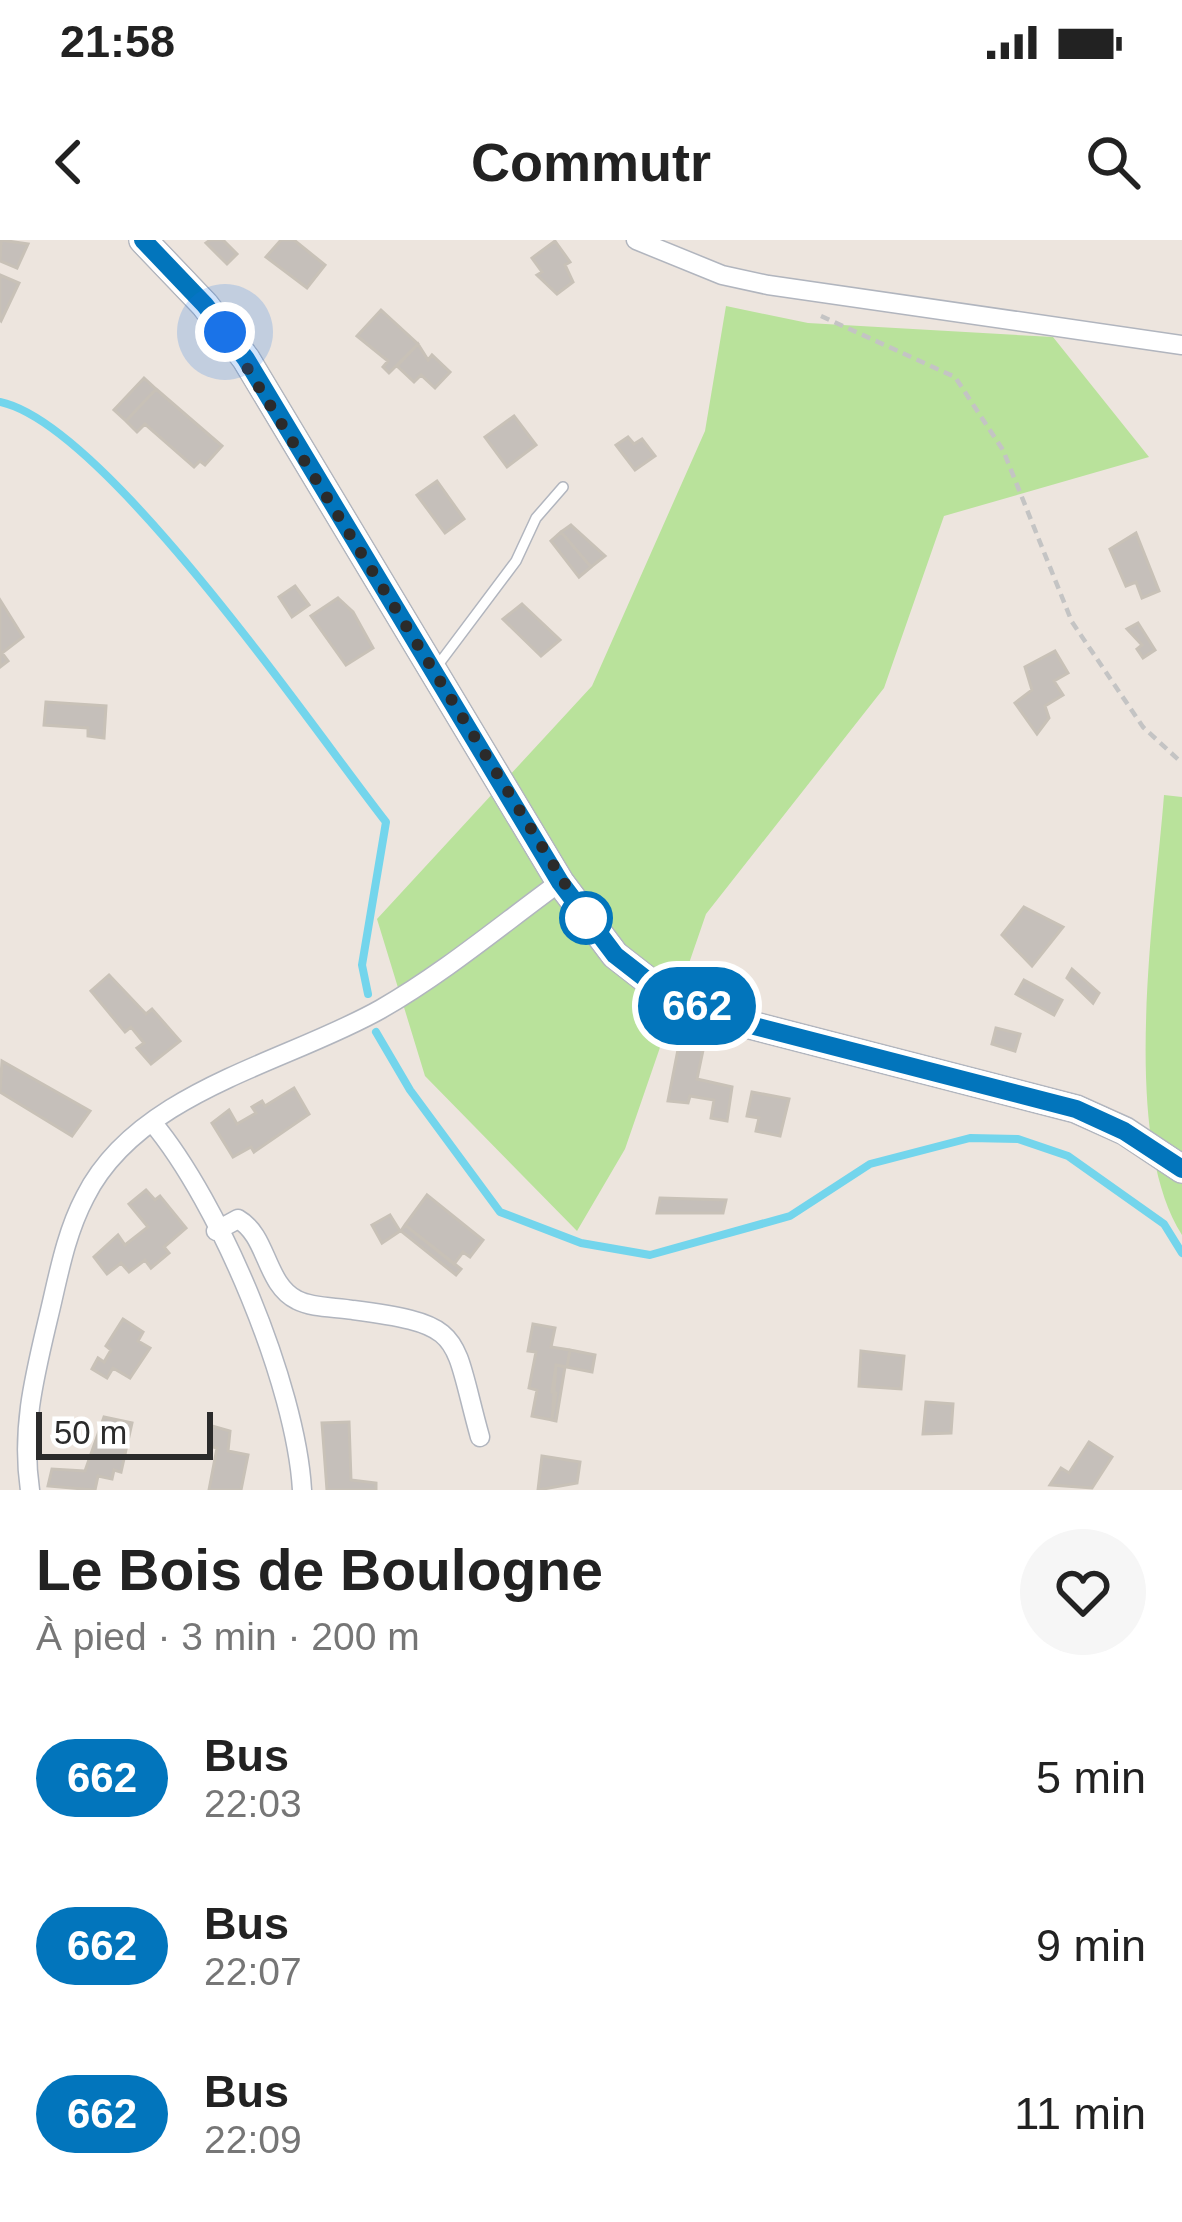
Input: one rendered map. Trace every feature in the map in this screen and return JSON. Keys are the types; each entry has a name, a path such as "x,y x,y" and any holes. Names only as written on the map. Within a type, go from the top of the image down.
{"main road":[{"path":"143,240 205,305 246,359 560,882 615,955 651,983 731,1020 1076,1109 1124,1131 1182,1169"}],"street":[{"path":"636,240 722,275 768,285 1182,345"},
{"path":"30,1490 23,1442 66,1244 86,1194 114,1155 152,1122 377,1011 560,882"},
{"path":"152,1122 172,1147 216,1231 291,1403 302,1490"},
{"path":"216,1231 238,1219 249,1225 281,1289 300,1303 420,1318 443,1331 454,1347 480,1438"}],"lane":[{"path":"435,670 479,603 516,561 536,518 563,488"}],"path":[{"path":"802,308 955,377 1004,450 1072,622 1143,727 1182,763"}],"green space":[{"path":"726,306 808,323 1053,337 1149,457 944,516 884,688 706,914 625,1149 577,1231 425,1076 377,919 592,686 705,431"},
{"path":"1164,795 1182,797 1182,1235 1163,1192 1151,1141 1146,1083 1149,960"}],"building":[{"path":"1,240 28,244 17,268 0,261"},
{"path":"223,240 237,254 227,264 206,243"},
{"path":"281,240 294,240 325,265 307,288 266,257"},
{"path":"555,241 570,262 565,265 573,282 557,294 537,275 542,272 532,258"},
{"path":"0,275 19,283 1,321 0,320"},
{"path":"381,310 418,344 389,373 383,367 388,361 357,336"},
{"path":"418,344 428,360 432,355 450,372 435,388 421,375 414,382 397,366"},
{"path":"144,378 156,389 126,421 114,410"},
{"path":"156,389 222,446 205,465 200,461 194,467 145,424 137,432 126,421"},
{"path":"514,416 536,445 507,467 485,437"},
{"path":"628,437 634,444 642,439 655,456 635,470 616,445"},
{"path":"437,481 464,519 445,533 417,495"},
{"path":"571,525 605,556 591,567 561,532"},
{"path":"561,532 591,567 579,577 551,541"},
{"path":"1136,533 1159,591 1142,598 1136,582 1126,586 1110,549"},
{"path":"295,586 309,605 292,617 279,597"},
{"path":"338,598 353,612 373,648 346,665 311,616"},
{"path":"0,600 23,637 2,653 8,661 0,667"},
{"path":"522,604 560,640 541,656 503,619"},
{"path":"1138,623 1155,650 1143,658 1137,649 1142,645 1127,629"},
{"path":"1055,651 1068,673 1054,681 1063,695 1045,706 1049,718 1037,734 1015,703 1032,690 1025,667"},
{"path":"46,702 106,706 104,738 88,736 88,728 44,725"},
{"path":"1024,907 1063,927 1032,966 1002,935"},
{"path":"1072,969 1099,993 1093,1003 1067,978"},
{"path":"109,975 146,1014 152,1009 180,1041 151,1064 137,1048 144,1043 131,1027 125,1032 91,991"},
{"path":"1024,980 1062,1000 1054,1015 1016,994"},
{"path":"683,1024 707,1031 697,1079 732,1087 727,1121 711,1118 714,1100 690,1096 688,1103 668,1101"},
{"path":"996,1028 1020,1034 1015,1051 992,1044"},
{"path":"2,1061 90,1111 72,1136 0,1092"},
{"path":"294,1088 309,1114 254,1152 251,1147 233,1157 212,1123 229,1110 237,1124 256,1113 252,1107 262,1101 265,1106"},
{"path":"752,1092 789,1099 780,1136 756,1131 759,1118 747,1116"},
{"path":"146,1190 155,1200 160,1196 186,1228 164,1247 169,1253 151,1268 145,1260 129,1272 121,1263 107,1274 94,1257 118,1235 125,1245 148,1227 129,1204"},
{"path":"427,1195 483,1240 470,1257 463,1252 454,1264 405,1225"},
{"path":"660,1198 726,1200 723,1213 657,1213"},
{"path":"390,1215 400,1231 382,1243 372,1225"},
{"path":"405,1225 461,1269 456,1275 401,1231"},
{"path":"123,1319 143,1332 138,1341 150,1348 130,1378 113,1368 107,1378 92,1369 98,1358 104,1362 111,1350 106,1346"},
{"path":"533,1324 555,1328 551,1347 570,1350 567,1367 556,1365 552,1420 532,1416 537,1390 529,1388 536,1352 528,1351"},
{"path":"570,1350 595,1355 592,1372 567,1367"},
{"path":"861,1351 904,1356 901,1389 859,1386"},
{"path":"556,1365 565,1367 556,1421 552,1420 556,1393 552,1392"},
{"path":"926,1402 953,1404 951,1433 923,1434"},
{"path":"104,1417 132,1423 121,1472 114,1470 112,1479 98,1476 95,1490 48,1486 52,1469 85,1471"},
{"path":"349,1422 351,1480 376,1483 376,1490 327,1490 322,1423"},
{"path":"212,1426 230,1431 228,1451 248,1455 241,1490 209,1490 217,1448 209,1446"},
{"path":"1089,1442 1112,1457 1092,1488 1050,1485 1061,1468 1069,1473"},
{"path":"542,1456 580,1462 577,1483 538,1490"}],"waterway":[{"path":"0,402 44,423 94,464 149,520 205,585 386,822 362,965 368,994"},
{"path":"376,1032 410,1090 500,1212 581,1243 650,1255 790,1216 870,1164 970,1138 1018,1139 1068,1156 1164,1224 1182,1253"}],"bus line":[{"name":"662","path":"143,240 205,305 246,359 560,882 615,955 651,983 731,1020 1076,1109 1124,1131 1182,1169"}],"route":[{"path":"225,332 246,359 586,918"}]}
